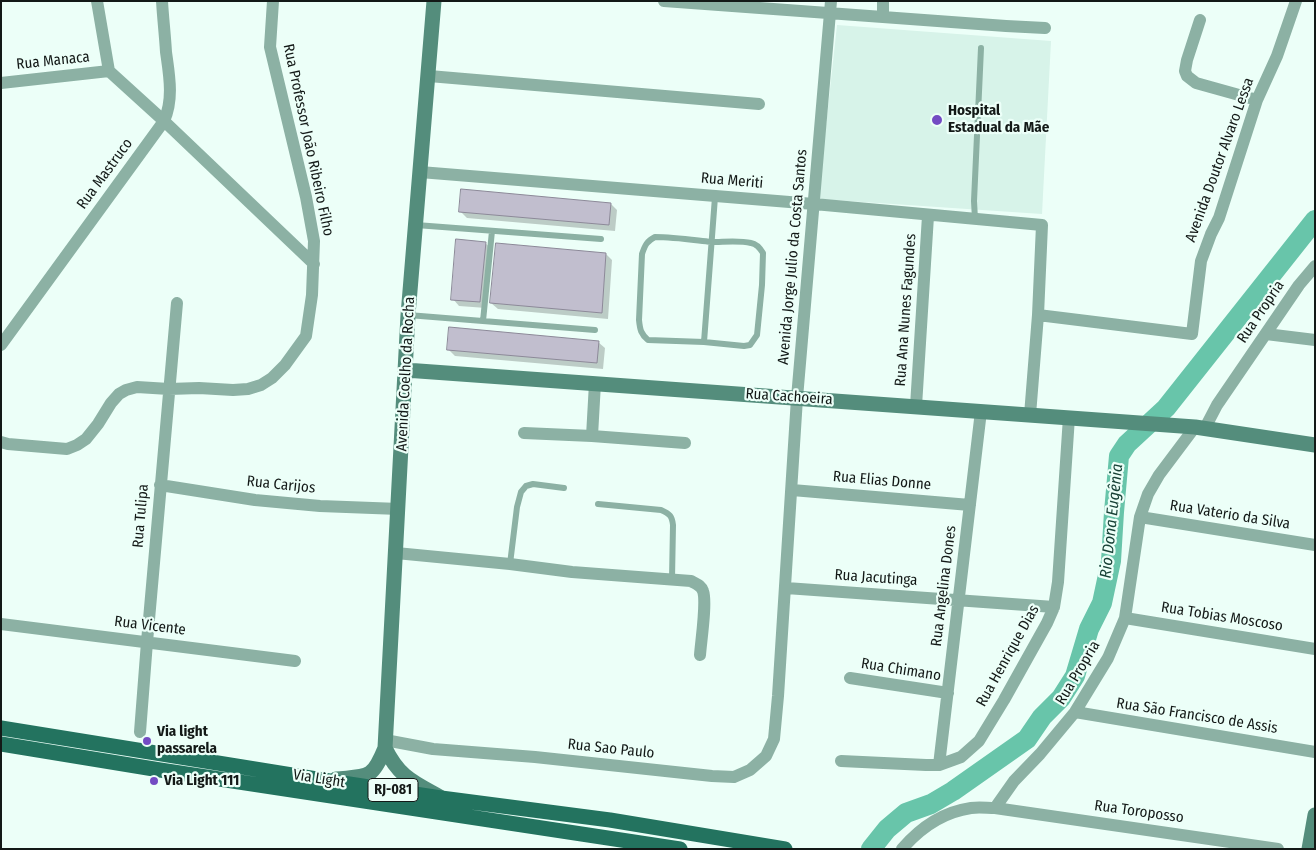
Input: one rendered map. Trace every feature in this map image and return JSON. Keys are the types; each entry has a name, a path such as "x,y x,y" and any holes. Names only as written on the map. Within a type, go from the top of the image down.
{"main road":[{"name":"Avenida Coelho da Rocha","path":"323,780 365,776 372,772 378,765 385,744 408,315 434,1"},
{"name":"Rua Cachoeira","path":"405,370 1146,423 1200,428 1315,445"},
{"name":"Via Light","path":"1,728 323,780 440,798 610,820 785,849"},
{"name":"Via Light","path":"1,744 680,849"},
{"path":"385,744 394,765 402,774 440,798"},
{"path":"1309,849 1315,814"}],"street":[{"path":"97,1 109,71 314,264"},
{"name":"Rua Mastruco","path":"1,345 164,121 169,104 170,84 162,1"},
{"name":"Rua Professor João Ribeiro Filho","path":"169,389 248,389 261,385 286,365 306,336 312,295 314,241 306,197 270,47 273,1"},
{"path":"664,1 831,7 882,17 1045,28"},
{"path":"882,17 883,1"},
{"name":"Avenida Doutor Alvaro Lessa","path":"1038,315 1192,334 1200,261 1222,210 1257,100 1276,56 1296,1"},
{"name":"Avenida Jorge Julio da Costa Santos","path":"778,696 797,398 831,7"},
{"path":"1200,20 1187,60 1185,71 1187,76 1196,83 1257,100"},
{"name":"Rua Manaca","path":"1,83 109,71"},
{"path":"429,76 759,104"},
{"name":"Rua Meriti","path":"420,172 814,204 1042,225 1038,315"},
{"name":"Rua Ana Nunes Fagundes","path":"916,406 928,216"},
{"name":"Rua Propria","path":"995,808 1014,781 1040,754 1075,712 1108,658 1125,618 1140,517 1148,494 1159,475 1200,428 1299,285 1315,266"},
{"name":"Rua Tulipa","path":"140,732 177,303"},
{"path":"1030,415 1038,315"},
{"path":"1266,334 1315,340"},
{"path":"592,436 595,384"},
{"path":"1,442 67,449 76,446 86,439 119,394 138,387 169,389"},
{"name":"Rua Angelina Dones","path":"939,765 981,411"},
{"name":"Rua Henrique Dias","path":"939,765 961,757 978,741 1004,700 1054,607 1058,582 1069,417"},
{"path":"524,433 685,443"},
{"name":"Rua Carijos","path":"160,485 255,500 320,506 399,509"},
{"name":"Rua Elias Donne","path":"792,490 970,505"},
{"name":"Rua Vaterio da Silva","path":"1140,517 1315,545"},
{"path":"396,553 572,572 691,581 700,585 704,592 700,655"},
{"name":"Rua Jacutinga","path":"786,588 1054,607"},
{"name":"Rua Tobias Moscoso","path":"1125,618 1315,649"},
{"name":"Rua Vicente","path":"1,624 295,661"},
{"name":"Rua Chimano","path":"850,678 948,693"},
{"name":"Rua Sao Paulo","path":"385,744 734,777 750,770 766,756 774,739 778,696"},
{"name":"Rua São Francisco de Assis","path":"1075,712 1315,752"},
{"path":"841,761 939,765"},
{"name":"Rua Toroposso","path":"902,849 927,825 949,813 972,808 995,808 1278,849"}],"lane":[{"path":"975,220 974,201 981,48"},
{"path":"704,342 715,196"},
{"path":"415,225 602,239"},
{"path":"483,321 492,231"},
{"path":"655,237 674,237 711,242 753,243 761,248 763,253 762,285 757,335 750,345 744,346 704,342 648,340 643,336 639,320 642,254 649,240 655,237"},
{"path":"408,315 595,330"},
{"path":"510,564 517,507 521,492 526,486 533,484 564,488"},
{"path":"598,504 662,510 672,517 672,579"}],"shaded area":[{"name":"Hospital Estadual da Mãe","path":"837,25 1051,41 1042,214 818,199"}],"building":[{"path":"461,189 611,203 609,225 459,212"},
{"path":"456,239 486,242 480,302 451,300"},
{"path":"496,243 606,253 602,313 490,303"},
{"path":"449,327 599,341 597,363 447,350"}],"waterway":[{"name":"Rio Dona Eugênia","path":"871,849 887,829 906,813 931,804 953,791 1027,739 1042,717 1061,698 1075,676 1089,629 1102,603 1111,561 1119,456 1127,444 1166,408 1315,220"}],"place":[{"name":"Hospital Estadual da Mãe","path":"937,120"},
{"name":"Via light passarela","path":"147,741"},
{"name":"Via Light 111","path":"154,781"}]}
